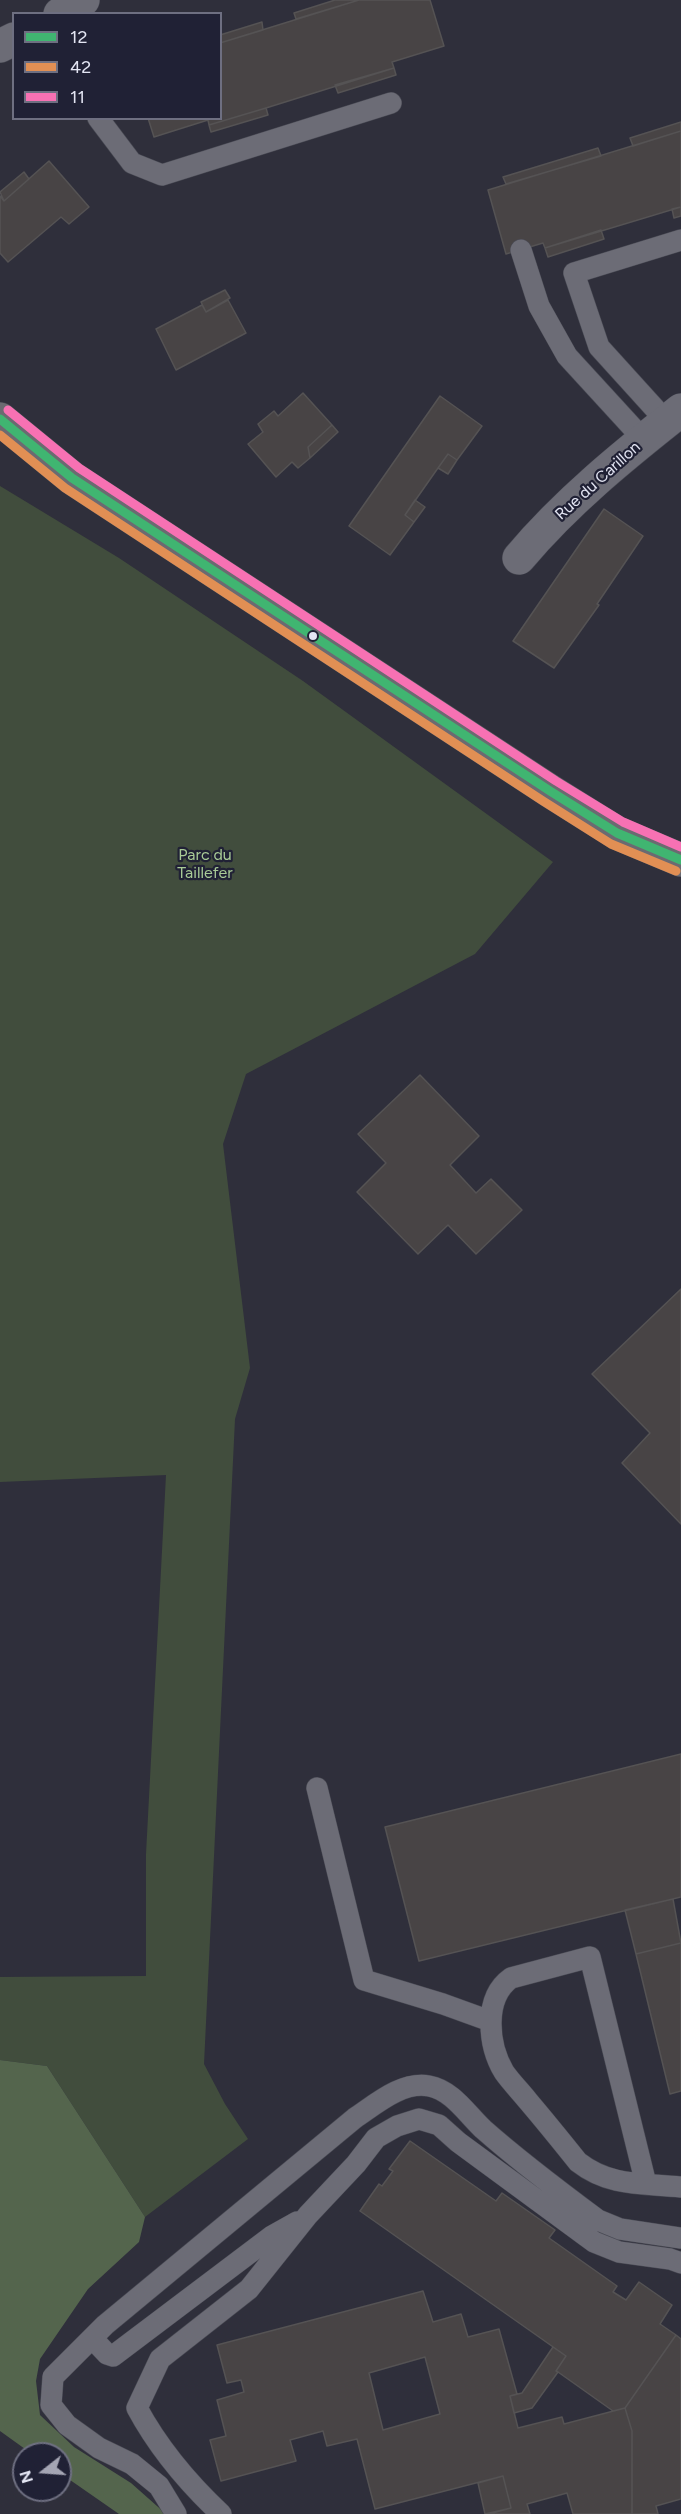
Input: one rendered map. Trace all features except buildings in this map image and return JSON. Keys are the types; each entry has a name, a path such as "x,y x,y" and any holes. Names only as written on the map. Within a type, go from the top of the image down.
{"street":[{"path":"63,12 83,0"},
{"path":"0,419 72,478 550,791 617,833 681,860"},
{"name":"Rue du Carillon","path":"519,558 539,535 622,457 664,424"},
{"path":"0,444 72,478"}],"lane":[{"path":"100,120 132,163 162,175 392,103"},
{"path":"664,424 599,347 574,273 681,240"},
{"path":"521,250 539,306 567,356 664,424"},
{"path":"317,1788 364,1980 443,2004 490,2022"},
{"path":"646,2184 590,1957 511,1978 501,1985 494,2003 490,2022 494,2044 504,2071 578,2162 593,2174 607,2180 646,2184 681,2187"},
{"path":"176,2514 159,2486 132,2464 99,2448 67,2425 51,2405 53,2377 105,2325 355,2118 387,2096 406,2089 429,2086 452,2098 482,2128 597,2220 620,2229 681,2238"},
{"path":"221,2514 190,2485 152,2436 137,2408 160,2359 249,2289 308,2215 376,2138 397,2126 419,2119 439,2126 594,2242 619,2252 670,2259 681,2263"},
{"path":"92,2338 107,2354 113,2356 272,2236 308,2215"}],"green space":[{"name":"Parc du Taillefer","path":"0,486 119,558 303,681 553,862 475,954 246,1074 223,1144 250,1368 235,1419 204,2064 225,2104 248,2139 145,2217 47,2066 0,2060 0,1977 146,1976 146,1854 166,1475 0,1482"},
{"path":"0,2060 47,2066 145,2217 139,2242 88,2289 40,2359 36,2381 40,2415 69,2442 15,2442 0,2431"},
{"path":"72,2445 131,2483 166,2514 119,2514 72,2481"}],"transit line":[{"name":"11","path":"8,410 79,468 556,781 623,822 681,847"},
{"name":"12","path":"0,419 72,478 550,791 617,833 681,860"},
{"name":"42","path":"0,435 65,488 543,801 611,844 676,871"}]}
